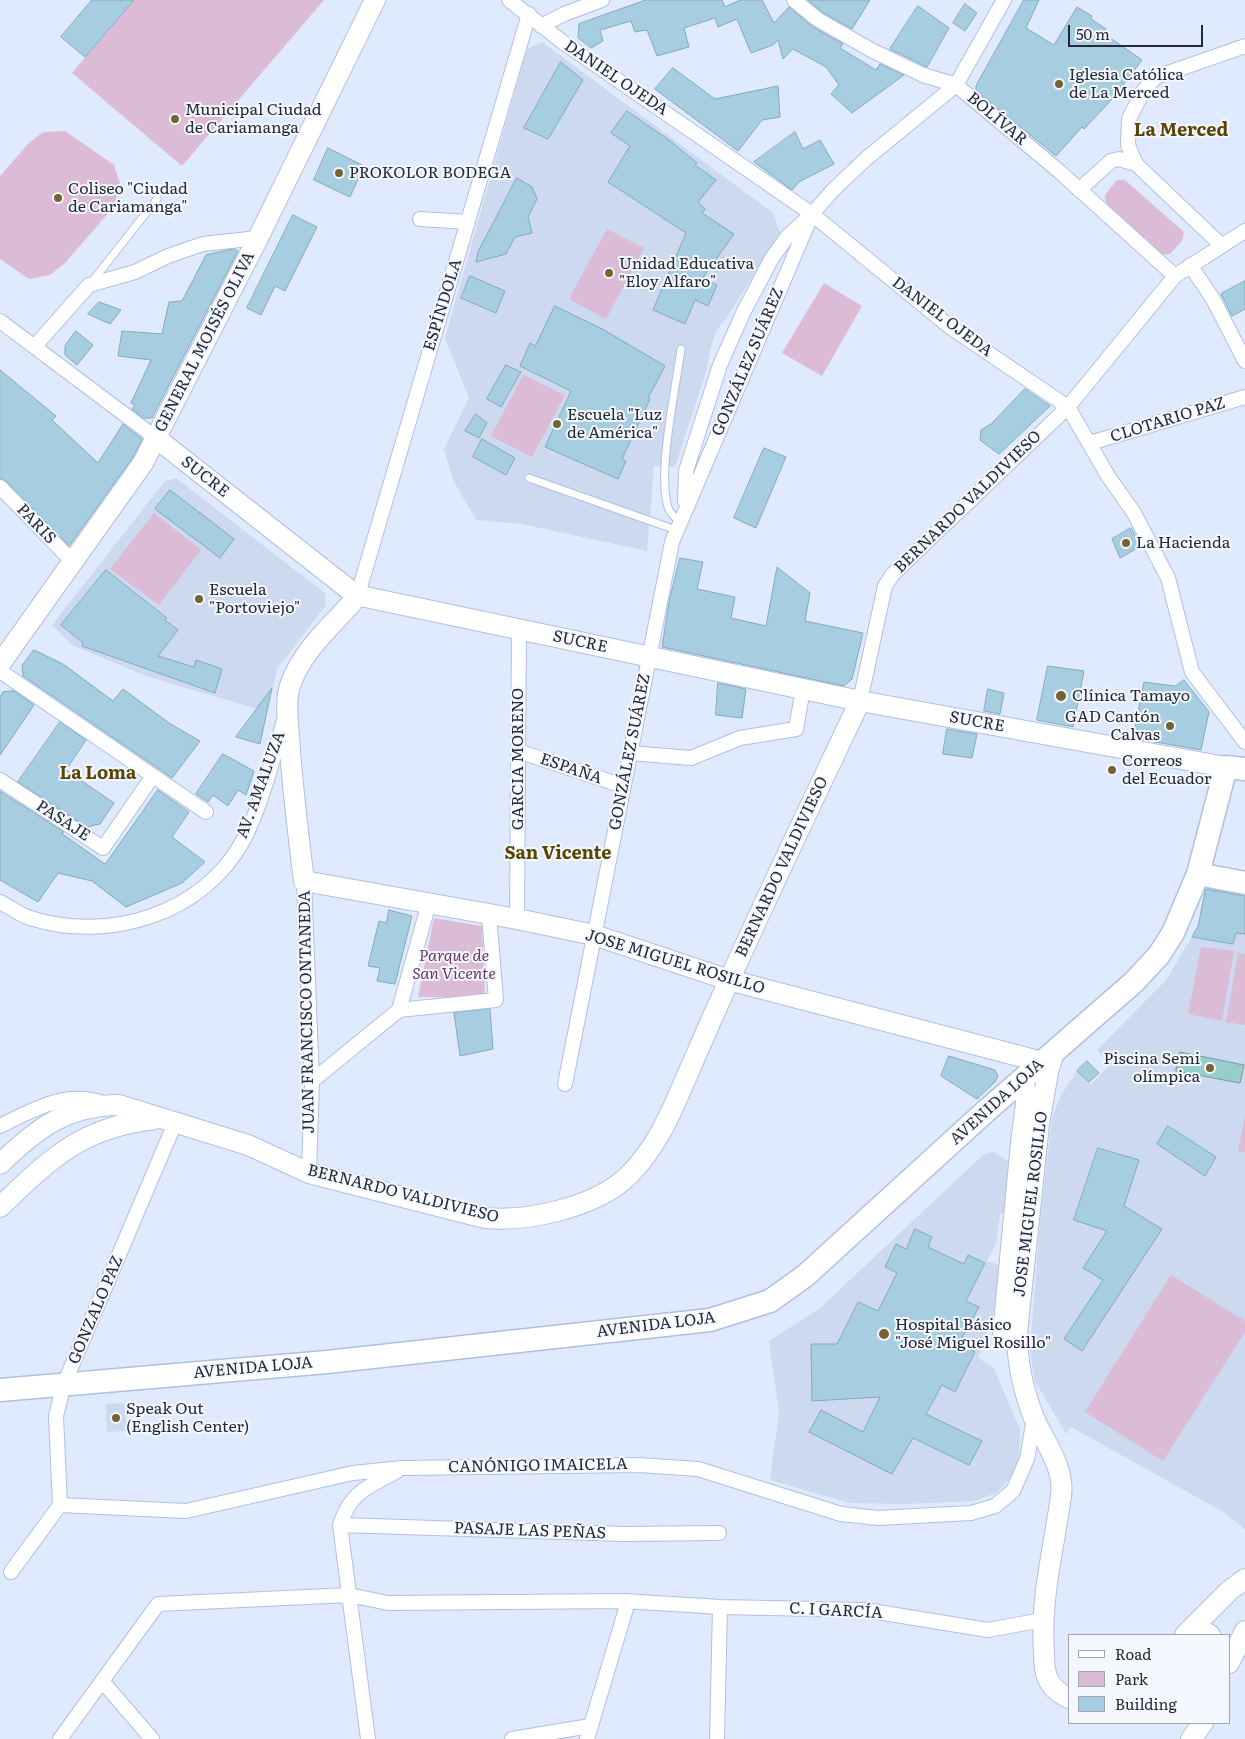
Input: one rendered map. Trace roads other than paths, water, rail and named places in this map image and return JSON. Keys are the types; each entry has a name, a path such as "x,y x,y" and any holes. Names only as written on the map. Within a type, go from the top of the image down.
{"main road":[{"name":"GENERAL MOISÉS OLIVA","path":"0,664 142,463 258,238 376,0"},
{"name":"SUCRE","path":"156,438 356,595 860,701 1235,768"},
{"name":"AV. AMALUZA","path":"287,706 289,688 298,666 356,595"},
{"name":"BERNARDO VALDIVIESO","path":"0,1164 28,1138 61,1116 78,1109 109,1105 128,1107 248,1145 310,1173 485,1218 507,1220 549,1212 609,1190 635,1169 648,1154 663,1130 729,980 860,701"},
{"path":"287,706 291,780 304,881"},
{"name":"AVENIDA LOJA","path":"0,1390 327,1362 710,1320 770,1301 806,1276 1024,1078 1134,982 1159,955 1173,933 1198,874 1235,768"},
{"path":"1198,874 1245,883"},
{"name":"JOSE MIGUEL ROSILLO","path":"304,881 517,919 594,936 729,980 1048,1057 1048,1072 1039,1124 1016,1333 1017,1356 1021,1378 1034,1418 1056,1462 1062,1493 1042,1620 1044,1666 1048,1678 1057,1691 1068,1697"},
{"path":"1021,1378 1006,1352 1003,1332 1026,1104 1024,1078"},
{"name":"BERNARDO VALDIVIESO","path":"0,1207 47,1162 70,1146 110,1127 127,1122 168,1121"},
{"path":"1197,1632 1230,1590 1245,1579"},
{"path":"1230,1654 1245,1630"},
{"path":"1191,1739 1203,1724"}],"street":[{"name":"DANIEL OJEDA","path":"509,0 529,14 540,26 812,214 950,327 1068,407 1108,476 1134,513 1168,578 1192,672 1245,742"},
{"path":"540,26 564,14 602,0"},
{"name":"BOLÍVAR","path":"794,0 817,19 872,50 923,75 956,85 1079,190 1175,276"},
{"name":"GONZÁLEZ SUÁREZ","path":"565,1084 648,656 678,526 686,471 720,364 744,311 772,258 787,237 867,158 956,85 1004,0"},
{"name":"ESPÍNDOLA","path":"356,595 361,584 529,14"},
{"path":"1221,245 1136,164 1128,145 1129,119 1143,91 1156,77 1245,46"},
{"path":"1079,190 1111,161 1119,159 1136,164"},
{"name":"GONZÁLEZ SUÁREZ","path":"678,526 812,214"},
{"path":"420,219 468,222"},
{"name":"BERNARDO VALDIVIESO","path":"860,701 885,586 892,574 1068,407 1175,276 1245,231"},
{"path":"35,346 89,285 135,272 168,256 202,244 258,238"},
{"path":"1190,265 1213,298 1245,361"},
{"name":"SUCRE","path":"0,322 35,346 156,438"},
{"name":"CLOTARIO PAZ","path":"1090,443 1245,397"},
{"name":"PARIS","path":"0,487 73,562"},
{"name":"GARCIA MORENO","path":"517,919 519,630"},
{"path":"0,672 206,812"},
{"path":"630,753 691,758 740,738 796,729 803,689"},
{"name":"AV. AMALUZA","path":"0,902 28,918 62,925 93,926 134,922 167,912 188,898 209,883 227,864 244,838 262,791 287,706"},
{"name":"ESPAÑA","path":"518,751 623,786"},
{"name":"PASAJE","path":"0,780 103,848 153,776"},
{"name":"JUAN FRANCISCO ONTANEDA","path":"304,881 312,1081 310,1173"},
{"path":"399,1010 429,903"},
{"path":"312,1081 399,1010 496,1000 489,914"},
{"path":"0,1126 51,1102 71,1098 92,1099 109,1105"},
{"name":"GONZALO PAZ","path":"60,1505 56,1416 64,1384 168,1121"},
{"name":"CANÓNIGO IMAICELA","path":"60,1505 186,1510 353,1473 402,1468 640,1465 698,1469 841,1514 878,1518 971,1513 995,1506 1013,1491 1027,1459 1034,1418"},
{"path":"368,1739 340,1525 345,1510 355,1495 402,1468"},
{"path":"11,1572 60,1505"},
{"name":"PASAJE LAS PEÑAS","path":"340,1525 624,1534 719,1533"},
{"path":"60,1739 158,1604 349,1595 388,1603 628,1602 588,1733 512,1739"},
{"name":"C. I GARCÍA","path":"628,1602 720,1607 865,1610 988,1630 1042,1620"},
{"path":"717,1739 720,1607"},
{"path":"102,1680 152,1739"}],"lane":[{"path":"89,285 157,199"},
{"path":"678,526 668,510 664,493 665,466 681,349"},
{"path":"529,478 678,526"}],"place":[{"name":"Iglesia Católica de La Merced","path":"1059,84"},
{"name":"Municipal Ciudad de Cariamanga","path":"175,119"},
{"name":"PROKOLOR BODEGA","path":"339,173"},
{"name":"Coliseo \"Ciudad de Cariamanga\"","path":"58,198"},
{"name":"Unidad Educativa \"Eloy Alfaro\"","path":"609,273"},
{"name":"Escuela \"Luz de América\"","path":"557,424"},
{"name":"La Hacienda","path":"1126,543"},
{"name":"Escuela \"Portoviejo\"","path":"199,599"},
{"name":"Clínica Tamayo","path":"1061,696"},
{"name":"GAD Cantón Calvas","path":"1170,726"},
{"name":"Correos del Ecuador","path":"1112,770"},
{"name":"Piscina Semi olímpica","path":"1210,1068"},
{"name":"Hospital Básico \"José Miguel Rosillo\"","path":"884,1334"},
{"name":"Speak Out (English Center)","path":"116,1418"}],"district":[{"name":"La Merced","path":"1181,131"},
{"name":"La Loma","path":"98,774"},
{"name":"San Vicente","path":"558,854"}],"park label":[{"name":"Parque de San Vicente","path":"454,965"}]}
